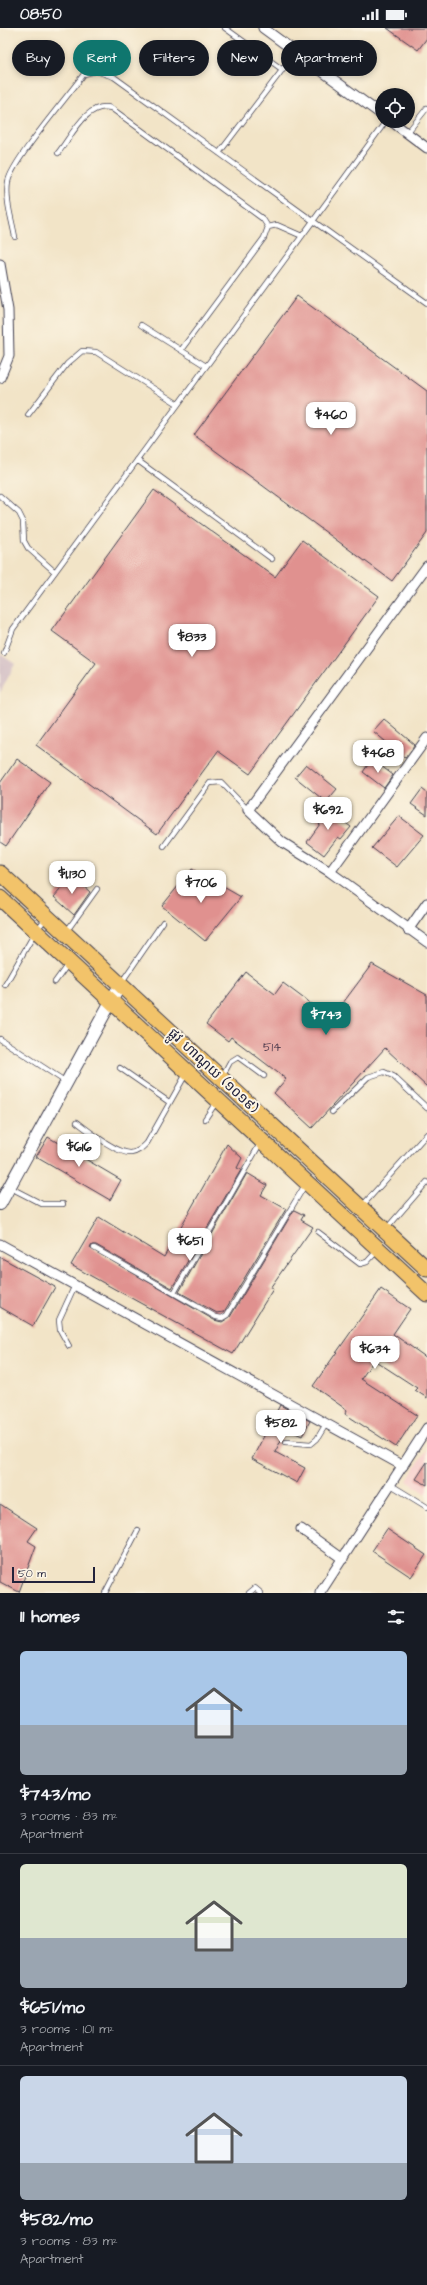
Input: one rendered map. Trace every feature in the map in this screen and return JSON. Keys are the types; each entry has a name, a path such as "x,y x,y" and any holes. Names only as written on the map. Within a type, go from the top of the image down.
{"main road":[{"name":"ផ្លូវ ហាណូយ (១០១៩)","path":"0,873 427,1269"},
{"name":"ផ្លូវ ហាណូយ (១០១៩)","path":"0,898 427,1294"}],"street":[{"path":"263,28 281,41"},
{"path":"329,76 375,110"},
{"path":"400,128 427,148"},
{"path":"0,264 8,310 9,356 0,378"},
{"path":"427,566 248,810 282,842 330,872 408,930 427,942"},
{"path":"330,872 427,738"},
{"path":"408,930 427,903"},
{"path":"0,1204 120,985"},
{"path":"0,1244 403,1466"},
{"path":"320,1593 427,1428"},
{"path":"301,1529 343,1559"}],"lane":[{"path":"225,28 281,69"},
{"path":"15,237 9,207 8,182 20,159 84,74 96,71 114,77 427,303"},
{"path":"219,153 281,73"},
{"path":"58,153 91,111 103,106 111,108 263,219 268,227"},
{"path":"407,133 427,108"},
{"path":"4,653 13,629 381,128"},
{"path":"268,227 277,225 302,236"},
{"path":"181,350 264,238 268,227"},
{"path":"141,325 206,366"},
{"path":"28,415 67,364 82,352 96,352 178,404"},
{"path":"137,460 272,558"},
{"path":"0,496 20,513 23,521 24,541 28,548 55,572"},
{"path":"164,846 210,783 221,782 248,810"},
{"path":"66,934 97,889"},
{"path":"5,985 36,931 47,916"},
{"path":"120,985 163,922"},
{"path":"55,982 69,962"},
{"path":"0,1039 66,1082"},
{"path":"221,1079 230,1062 238,1057 264,1076"},
{"path":"120,1068 169,1102"},
{"path":"77,1122 120,1151 130,1153 138,1151 147,1143 187,1072"},
{"path":"332,1112 368,1077 384,1072 393,1076 427,1108"},
{"path":"205,1119 218,1099"},
{"path":"360,1208 427,1134"},
{"path":"174,1293 261,1140"},
{"path":"94,1248 216,1317 222,1318 227,1315 307,1182"},
{"path":"384,1230 427,1182"},
{"path":"9,1187 42,1204 63,1204"},
{"path":"318,1232 360,1264 366,1262 379,1249"},
{"path":"69,1346 60,1330 60,1320 75,1285"},
{"path":"286,1442 311,1444 317,1439 326,1424"},
{"path":"391,1485 427,1507"},
{"path":"105,1593 138,1530"},
{"path":"249,1593 255,1588 261,1593"}],"shaded area":[{"path":"0,654 15,664 0,693"},
{"path":"427,1449 427,1494 407,1481"}],"building":[{"path":"387,28 427,28 427,38 418,50"},
{"path":"297,296 427,391 427,533 392,581 194,435"},
{"path":"154,490 275,577 302,540 379,596 250,774 218,751 157,834 36,745 96,663 52,631"},
{"path":"384,719 415,745 405,758 373,731"},
{"path":"17,759 50,782 6,846 0,842 0,783"},
{"path":"372,759 393,775 384,788 363,772"},
{"path":"306,764 337,789 326,802 295,777"},
{"path":"422,789 427,793 427,815 411,804"},
{"path":"326,808 351,827 341,839 338,837 324,855 307,842 320,824 316,820"},
{"path":"399,816 424,835 397,867 372,848"},
{"path":"192,869 241,897 205,941 162,906"},
{"path":"72,876 90,892 74,915 54,897"},
{"path":"372,964 427,995 427,1087 385,1048 312,1128 274,1093 286,1079 231,1037 228,1041 206,1024 246,972 275,994 283,983 331,1019"},
{"path":"48,1137 121,1180 110,1200 36,1157"},
{"path":"227,1144 242,1158 237,1168 241,1170 172,1288 96,1245 92,1245 90,1248 214,1320 222,1322 230,1317 294,1210 304,1215 301,1220 313,1227 270,1288 273,1289 233,1354 71,1265 99,1217 164,1257"},
{"path":"247,1173 267,1185 261,1195 286,1209 224,1312 217,1313 179,1292"},
{"path":"0,1257 55,1287 33,1326 0,1307"},
{"path":"381,1289 410,1309 393,1334 427,1358 427,1398 415,1390 417,1388 374,1360 361,1379 417,1415 396,1447 345,1414 347,1410 313,1386"},
{"path":"280,1405 310,1421 302,1436 287,1429 275,1452 305,1468 297,1483 252,1459"},
{"path":"427,1462 427,1485 416,1479"},
{"path":"0,1504 37,1528 28,1541 36,1546 19,1592 0,1582"},
{"path":"387,1529 426,1555 411,1577 372,1551"}]}
